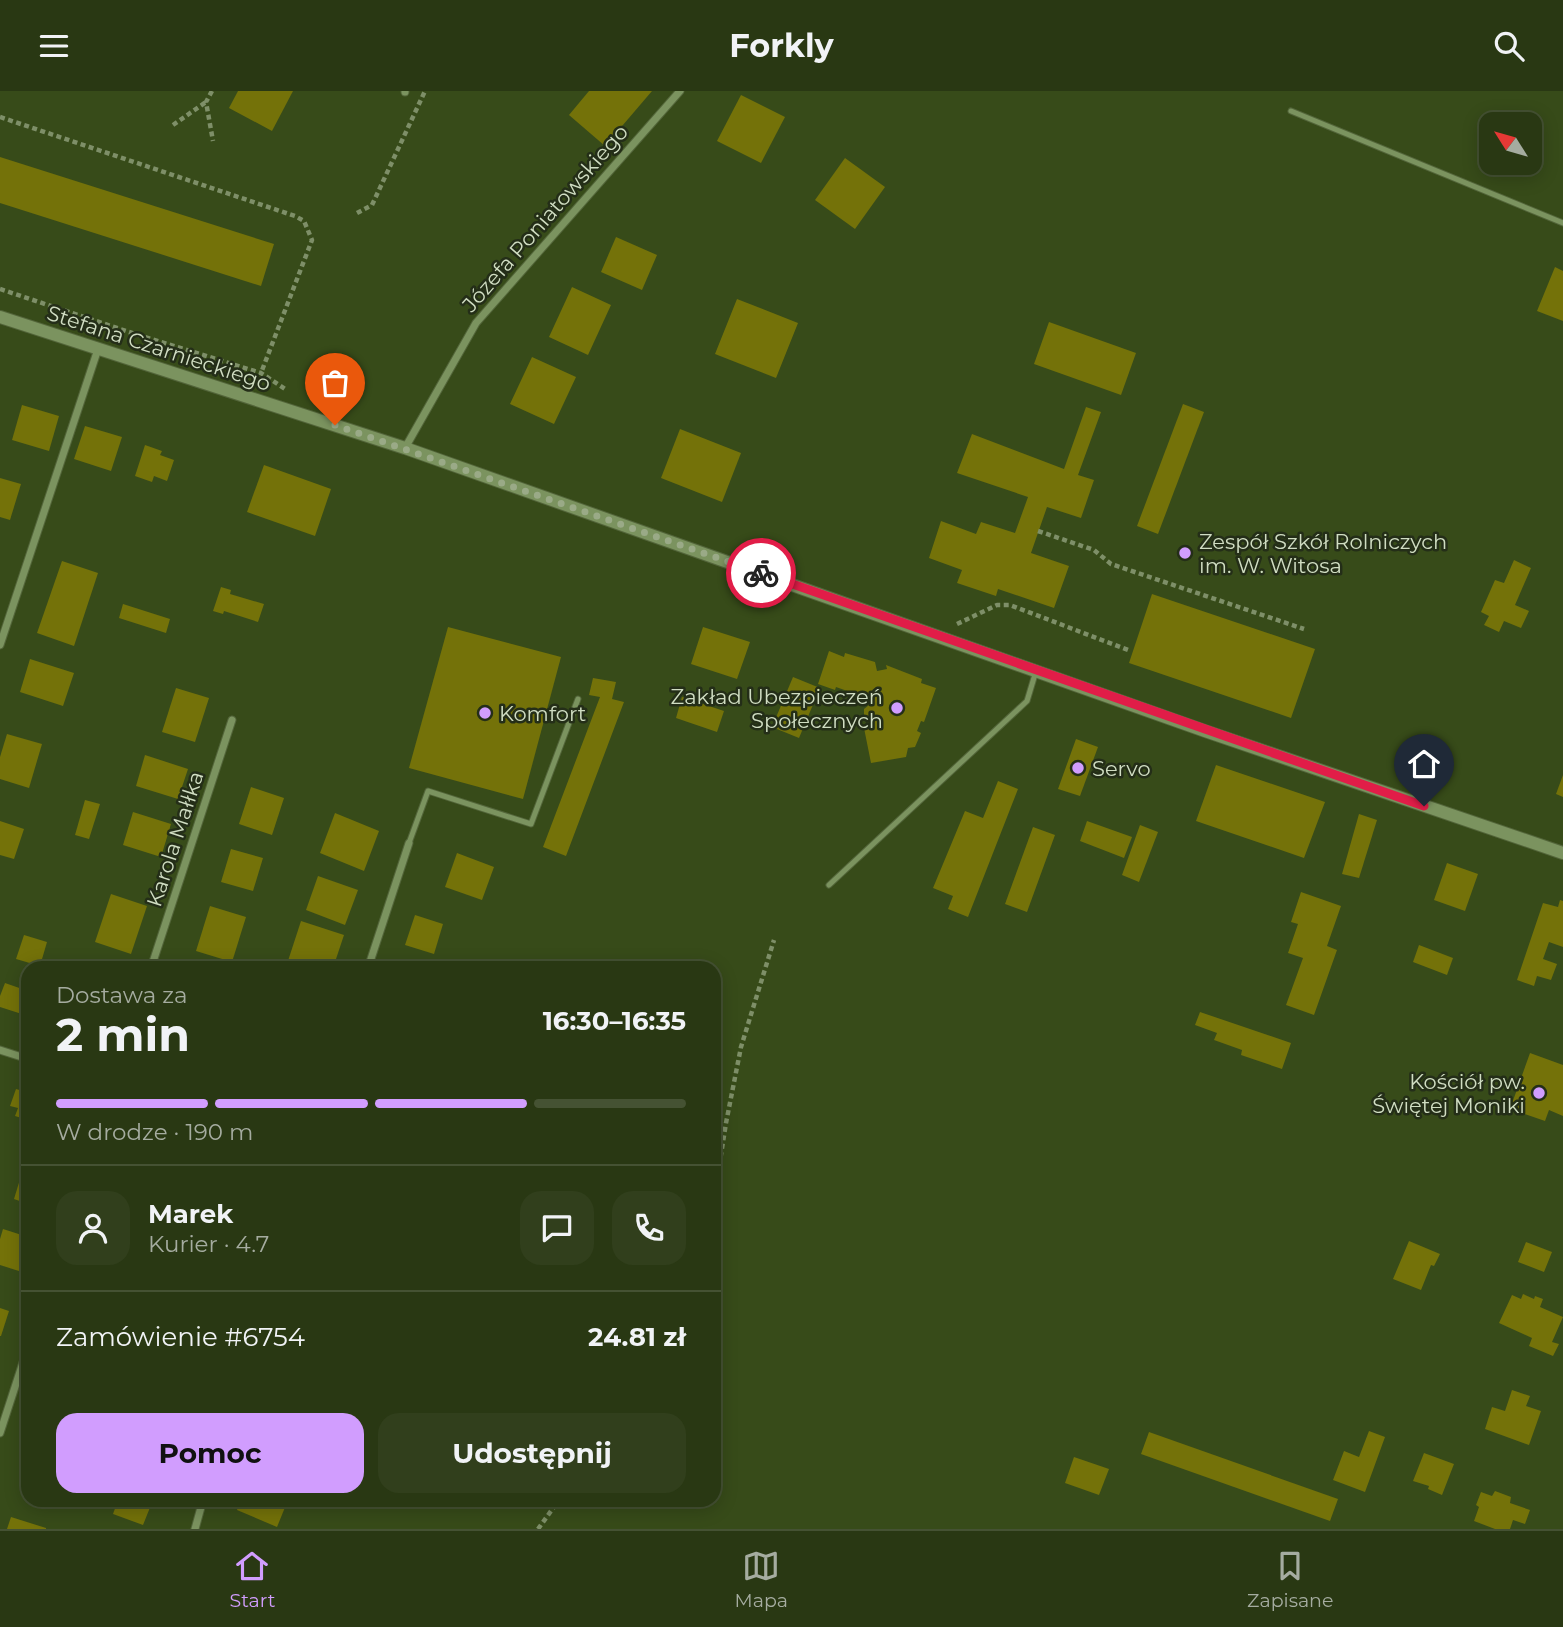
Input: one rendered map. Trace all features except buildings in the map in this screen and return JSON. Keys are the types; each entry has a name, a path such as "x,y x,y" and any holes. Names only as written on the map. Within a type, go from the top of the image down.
{"street":[{"name":"Józefa Poniatowskiego","path":"405,448 476,323 680,91"},
{"name":"Stefana Czarnieckiego","path":"0,317 405,448 1377,791 1563,853"},
{"path":"0,645 97,349"},
{"name":"Karola Małłka","path":"153,961 232,720"},
{"path":"370,961 409,843"},
{"path":"0,1050 21,1057"},
{"path":"0,1433 21,1368"},
{"path":"195,1529 202,1507"}],"lane":[{"path":"1291,111 1563,223"},
{"path":"829,885 1027,701 1036,671"},
{"path":"409,843 428,791 531,824 578,699"}],"path":[{"path":"173,125 206,102 212,91"},
{"path":"357,213 372,205 425,91"},
{"path":"206,102 213,141"},
{"path":"0,117 295,216 304,221 312,240 261,373 0,289"},
{"path":"1038,531 1094,550 1111,564 1304,628"},
{"path":"956,624 997,605 1010,605 1128,650"},
{"path":"721,1155 741,1047 774,940"},
{"path":"538,1529 554,1507"}],"way so far":[{"path":"335,425 761,573"}],"place":[{"name":"Zespół Szkół Rolniczych im. W. Witosa","path":"1185,553"},
{"name":"Zakład Ubezpieczeń Społecznych","path":"897,708"},
{"name":"Komfort","path":"485,713"},
{"name":"Servo","path":"1078,768"},
{"name":"Kościół pw. Świętej Moniki","path":"1539,1093"}],"route":[{"path":"761,573 1424,806"}]}
